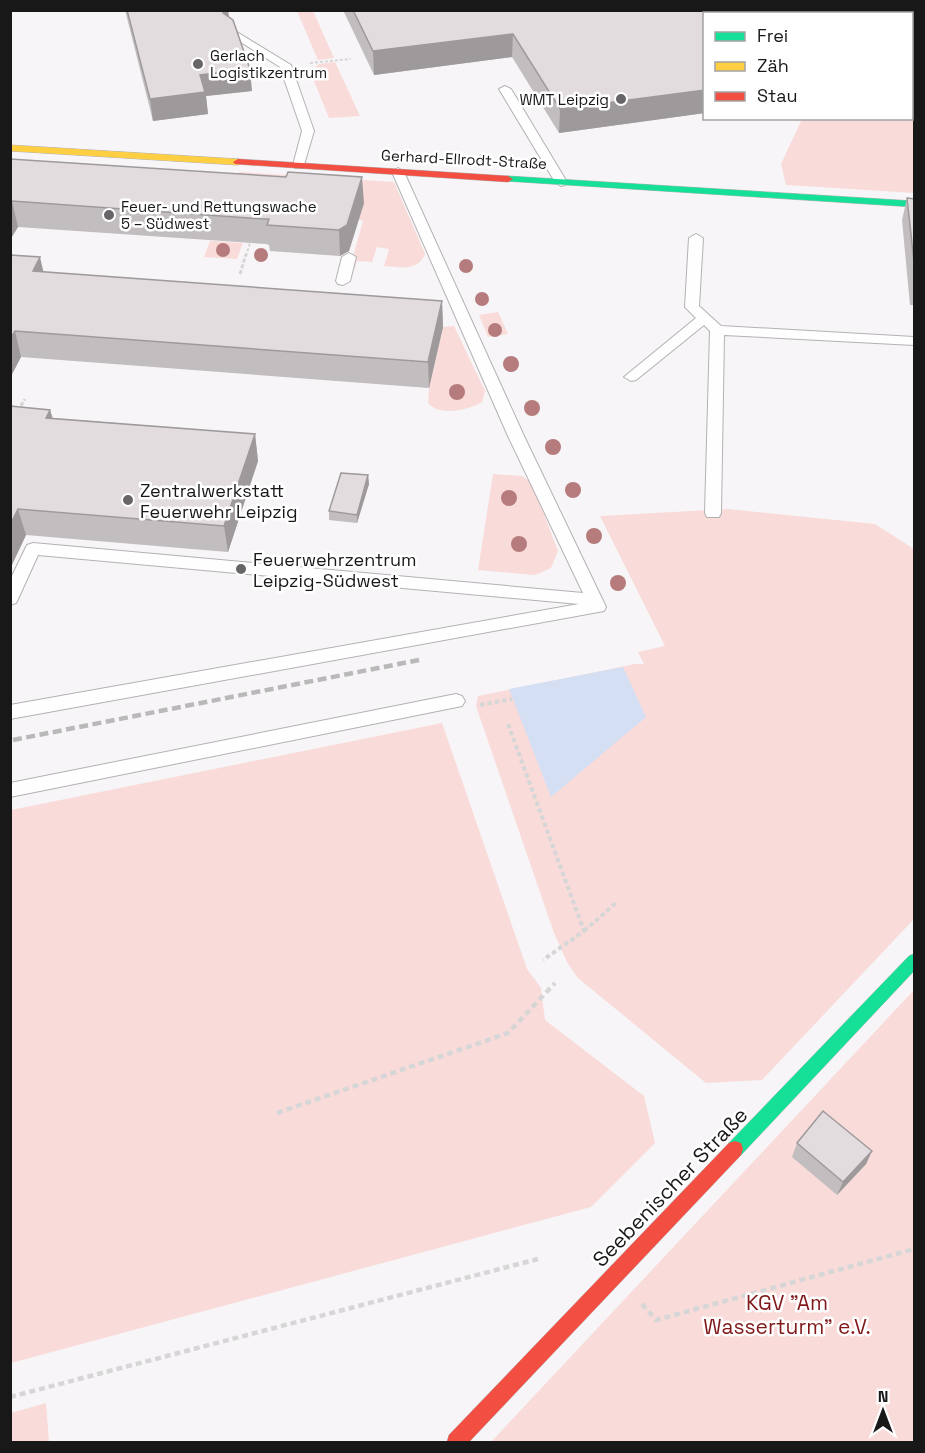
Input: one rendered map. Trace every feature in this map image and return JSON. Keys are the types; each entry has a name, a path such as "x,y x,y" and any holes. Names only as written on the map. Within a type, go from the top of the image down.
{"main road":[{"name":"Gerhard-Ellrodt-Straße","path":"10,148 915,204"},
{"name":"Seebenischer Straße","path":"456,1443 915,961"}],"lane":[{"path":"232,32 285,65 308,131 299,165"},
{"path":"505,89 561,182"},
{"path":"10,712 597,607 516,436 398,172"},
{"path":"696,238 692,307 717,330 915,341"},
{"path":"343,281 349,257"},
{"path":"631,377 704,318"},
{"path":"713,513 717,330"},
{"path":"10,599 33,549 594,600"},
{"path":"10,790 456,701"}],"path":[{"path":"285,65 351,59"},
{"path":"240,274 250,243"},
{"path":"15,416 25,399"},
{"path":"476,706 512,699"},
{"path":"508,724 584,931"},
{"path":"543,960 584,931 616,903"},
{"path":"277,1113 508,1033 555,983"},
{"path":"615,1274 656,1320 915,1249"},
{"path":"10,1397 538,1259"}],"green space":[{"path":"896,10 898,12 766,12"},
{"path":"297,11 313,11 334,58 318,60"},
{"path":"913,28 914,193 786,185 781,164 802,120 913,120"},
{"path":"335,62 360,116 329,118 310,71 319,64"},
{"path":"239,172 394,182 425,254 418,264 413,266 384,266 389,249 377,247 372,262 357,261 355,268 350,267 363,221 224,181"},
{"path":"210,241 243,243 237,259 204,257"},
{"path":"498,312 508,334 488,337 479,315"},
{"path":"454,326 485,391 482,402 462,410 447,411 428,403 429,388 443,327"},
{"path":"493,474 522,476 532,483 558,551 551,568 535,575 478,570"},
{"path":"728,509 875,524 914,549 914,919 762,1080 706,1083 578,978 568,964 554,933 476,706 478,696 644,664 638,652 665,646 600,516"},
{"path":"442,723 527,969 541,988 545,1020 644,1096 655,1143 591,1207 11,1363 11,810"},
{"name":"KGV \"Am Wasserturm\" e.V.","path":"914,990 914,1442 491,1442"},
{"path":"46,1403 49,1442 11,1442 11,1413"}],"water":[{"path":"623,667 646,717 551,797 509,689"}],"building":[{"path":"127,10 224,10 223,13 233,20 250,69 200,75 205,92 150,99"},
{"path":"353,10 741,10 703,12 703,90 560,109 513,34 373,51"},
{"path":"10,159 286,177 288,172 362,177 347,225 339,230 267,225 269,219 12,201 10,204"},
{"path":"907,198 915,199 915,271"},
{"path":"10,255 40,257 33,271 442,301 428,362 15,331 10,339"},
{"name":"Zentralwerkstatt Feuerwehr Leipzig","path":"10,406 50,410 46,418 255,434 224,526 18,509 10,525"},
{"path":"341,473 368,475 357,515 329,511"},
{"path":"823,1111 872,1151 843,1182 797,1143"}],"railway":[{"path":"13,740 419,660"}],"traffic: fast":[{"path":"508,179 914,204"},
{"path":"735,1149 914,961"}],"traffic: slow":[{"path":"10,148 238,162"}],"traffic: jam":[{"path":"238,162 508,179"},
{"path":"456,1442 735,1149"}],"place":[{"name":"Gerlach Logistikzentrum","path":"198,64"},
{"name":"WMT Leipzig","path":"621,99"},
{"name":"Feuer- und Rettungswache 5 – Südwest","path":"109,215"},
{"name":"Zentralwerkstatt Feuerwehr Leipzig","path":"128,500"},
{"name":"Feuerwehrzentrum Leipzig-Südwest","path":"241,569"}]}
